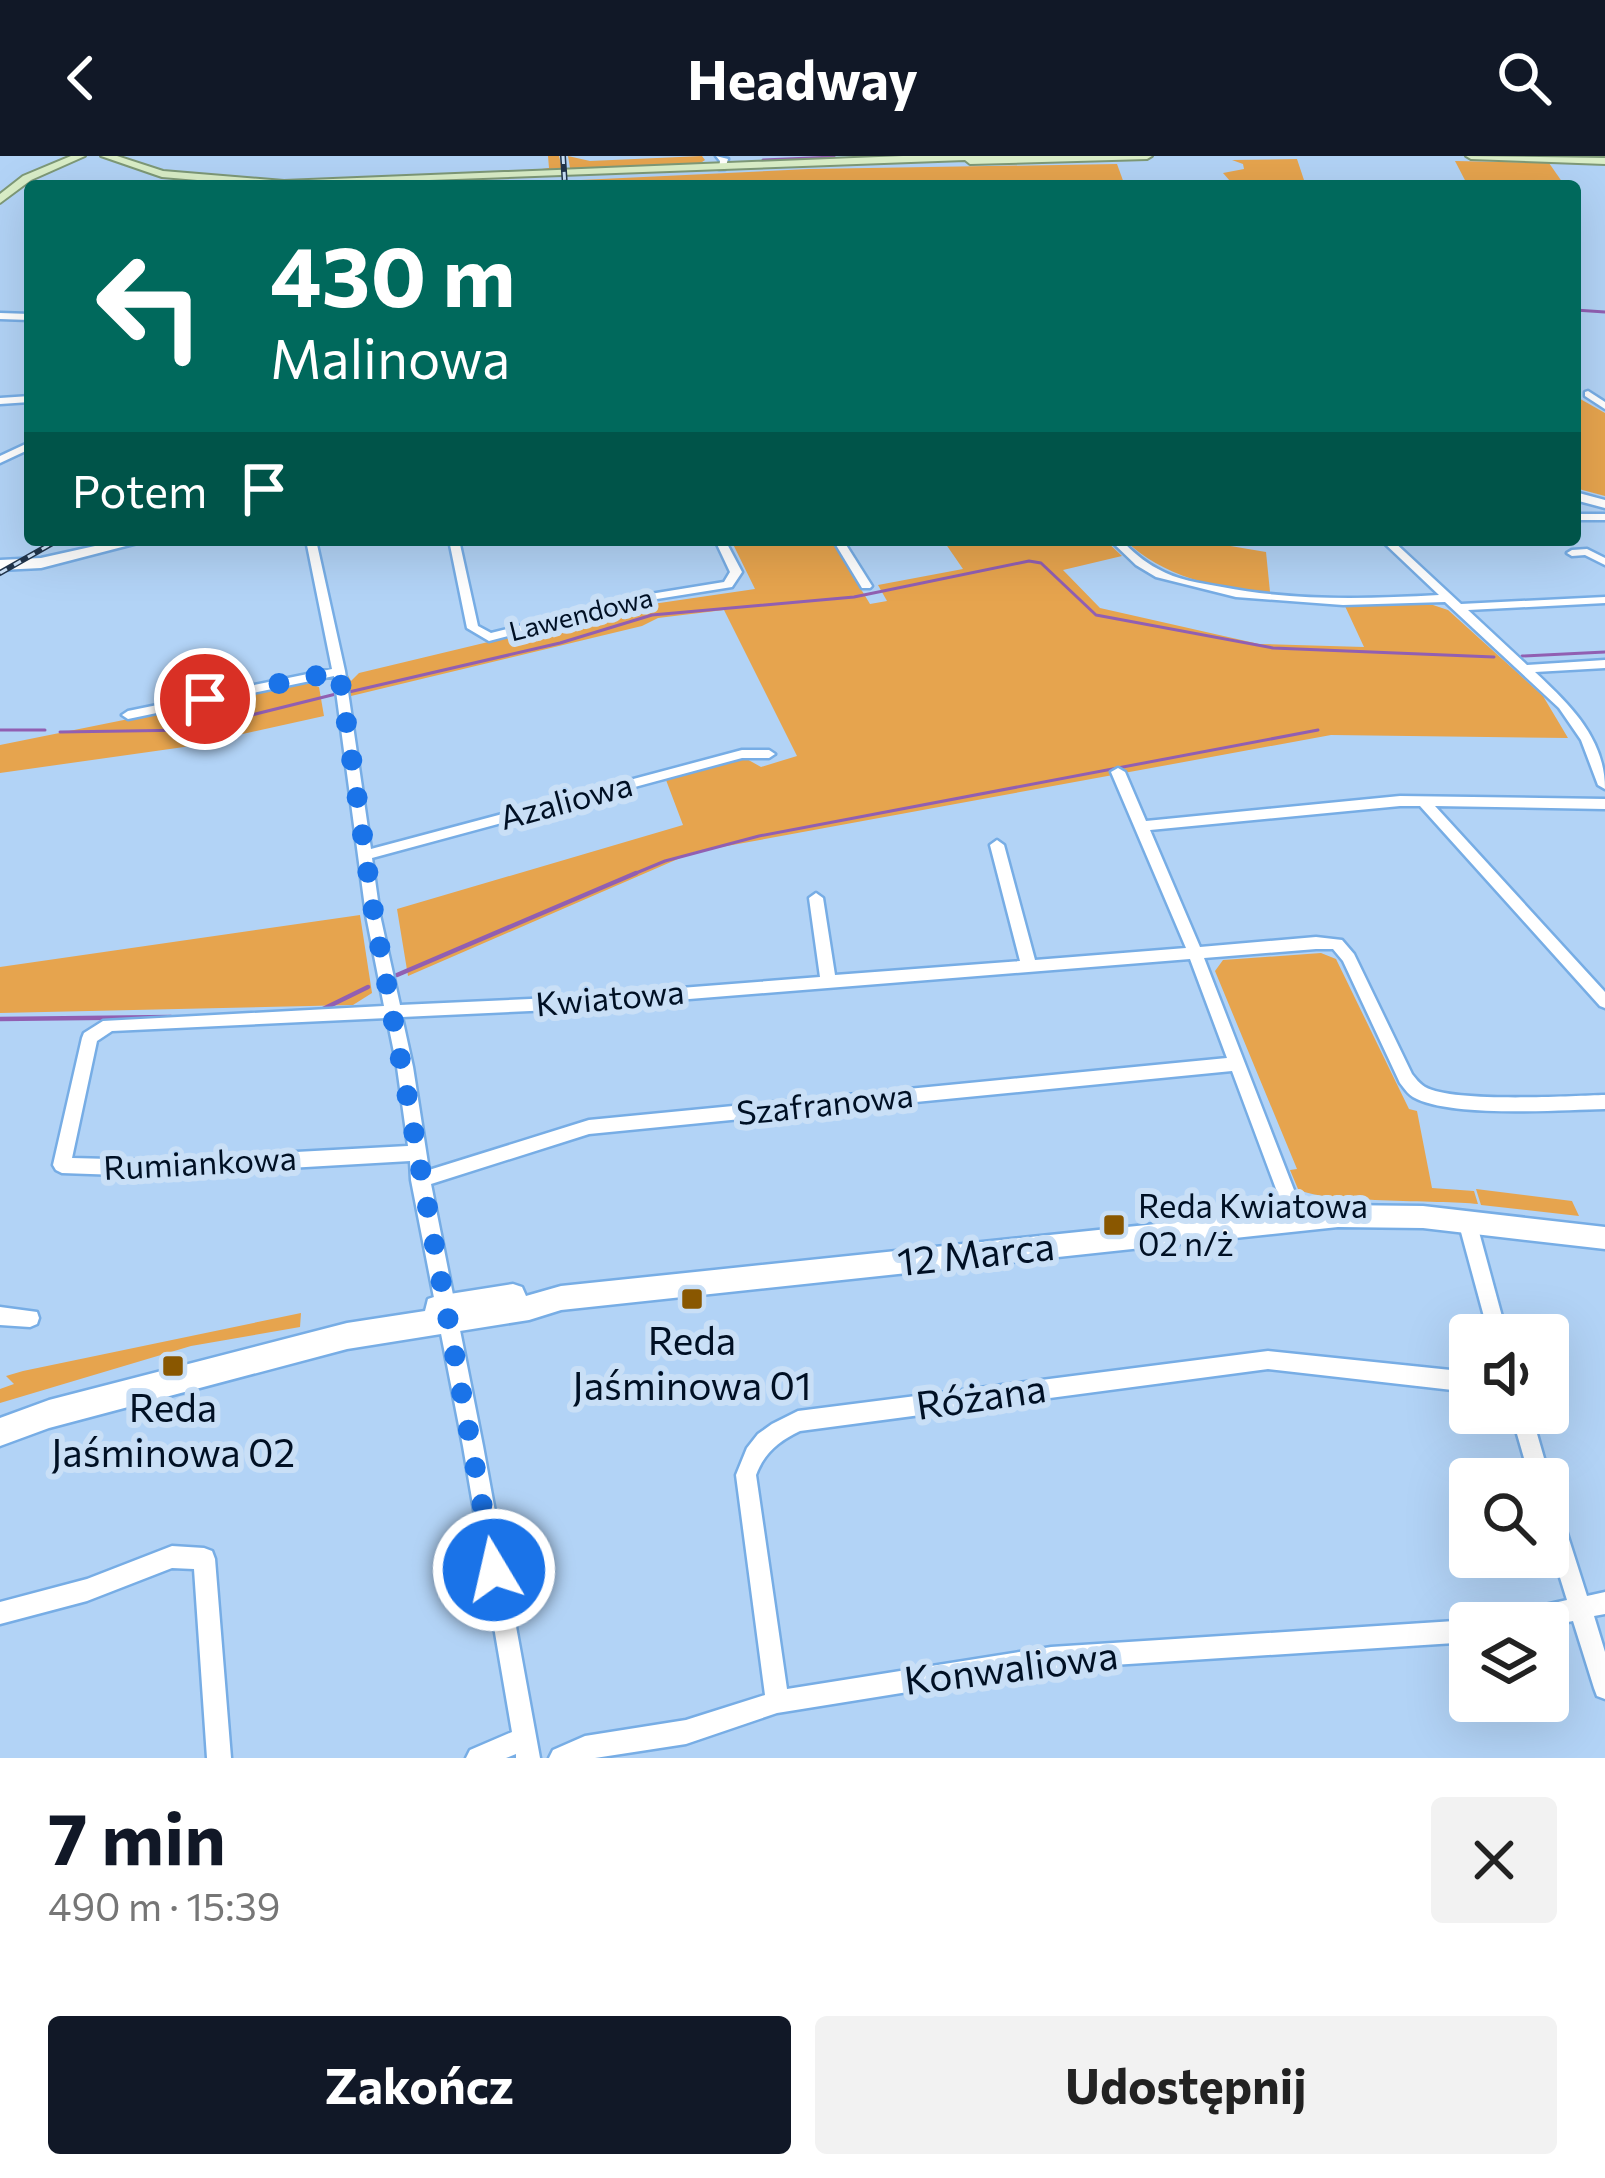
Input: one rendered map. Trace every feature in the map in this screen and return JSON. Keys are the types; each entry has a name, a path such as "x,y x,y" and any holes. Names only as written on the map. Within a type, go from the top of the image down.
{"main road":[{"path":"31,180 83,156"},
{"path":"29,180 44,169 83,156 162,174 227,180"},
{"path":"366,180 984,156"},
{"path":"483,180 722,165 1147,156"},
{"path":"1471,156 1605,159"},
{"path":"1592,156 1605,159"},
{"path":"59,167 104,160 158,180"},
{"path":"0,200 23,184"}],"street":[{"path":"712,156 722,165"},
{"path":"1588,394 1605,406"},
{"path":"0,565 41,563 116,546"},
{"path":"312,546 339,671 420,1180 526,1749 478,1758"},
{"name":"Lawendowa","path":"455,546 473,628 489,637 638,599 728,585 737,578 723,546"},
{"path":"842,546 866,586"},
{"path":"1121,546 1137,562 1165,577 1258,596 1454,602 1605,600"},
{"path":"1393,546 1570,714 1587,740 1605,785"},
{"path":"1572,553 1587,552 1605,562"},
{"path":"1525,669 1605,664"},
{"path":"128,715 339,671"},
{"name":"Azaliowa","path":"365,855 742,754 769,754"},
{"path":"1118,772 1195,953 1297,1221"},
{"path":"1141,826 1314,806 1422,800 1605,804"},
{"path":"1422,800 1605,1002"},
{"path":"997,845 1029,966"},
{"path":"817,898 828,980"},
{"name":"Kwiatowa","path":"392,1012 1337,944 1349,958 1406,1078 1420,1093 1444,1099 1605,1102"},
{"name":"Rumiankowa","path":"392,1012 109,1025 98,1030 88,1046 62,1165 146,1168 417,1153"},
{"name":"Szafranowa","path":"420,1180 589,1127 1237,1064"},
{"name":"12 Marca","path":"0,1432 70,1408 347,1336 446,1314 561,1298 1378,1214 1605,1238"},
{"path":"1467,1222 1492,1314"},
{"path":"0,1316 30,1318"},
{"name":"Różana","path":"777,1702 746,1475 753,1453 766,1436 798,1421 1268,1360 1449,1380"},
{"path":"0,1613 87,1590 172,1557 204,1559 219,1758"},
{"path":"1569,1575 1605,1688"},
{"path":"1569,1613 1605,1603"},
{"name":"Konwaliowa","path":"561,1758 585,1748 686,1732 777,1702 1051,1658 1449,1632"}],"shaded area":[{"path":"548,156 559,156 562,168 552,169 577,169 570,168 568,156 590,161 702,156 705,160 696,166 528,171 549,168"},
{"path":"1297,159 1304,180 1229,180 1223,173 1244,169 1232,160"},
{"path":"1455,161 1549,163 1561,180 1465,180"},
{"path":"1117,164 1123,180 581,180 809,169"},
{"path":"1581,399 1605,413 1605,496 1581,490"},
{"path":"734,546 835,546 870,604 887,601 878,585 963,569 947,546 1111,546 1122,556 1063,570 1100,608 1259,644 1364,647 1344,604 1433,605 1448,610 1543,696 1568,738 1331,735 694,852 408,976 397,909 683,825 666,780 745,758 761,767 797,756 724,610 658,618 642,626 351,696 345,670 351,681 359,673 639,606 755,589"},
{"path":"1132,546 1230,546 1266,552 1270,592 1192,579"},
{"path":"307,683 319,687 324,716 184,747 0,773 0,745"},
{"path":"360,915 372,993 353,1005 0,1013 0,967"},
{"path":"1321,953 1336,959 1409,1109 1417,1111 1432,1188 1474,1191 1478,1204 1354,1199 1298,1189 1290,1170 1297,1169 1215,971 1223,960"},
{"path":"1476,1189 1572,1201 1579,1216 1481,1205"},
{"path":"301,1313 300,1327 191,1346 0,1403 0,1389 14,1384 6,1376"}],"waterway":[{"path":"763,160 834,157"},
{"path":"1581,310 1605,312"},
{"path":"349,692 560,643 652,615 854,597 1029,561 1041,563 1096,615 1273,648 1494,657"},
{"path":"1522,656 1605,652"},
{"path":"60,732 191,730 336,694"},
{"path":"0,730 45,730"},
{"path":"629,876 665,861 759,836 1318,730"},
{"path":"397,975 636,873"},
{"path":"319,1011 368,987"},
{"path":"0,1019 171,1017"}],"railway":[{"path":"563,156 565,180"},
{"path":"0,573 47,546"}],"place":[{"name":"Reda Kwiatowa 02 n/ż","path":"1114,1225"},
{"name":"Reda Jaśminowa 01","path":"692,1299"},
{"name":"Reda Jaśminowa 02","path":"173,1366"}],"route":[{"path":"205,699 339,671 374,915 494,1570"}]}
